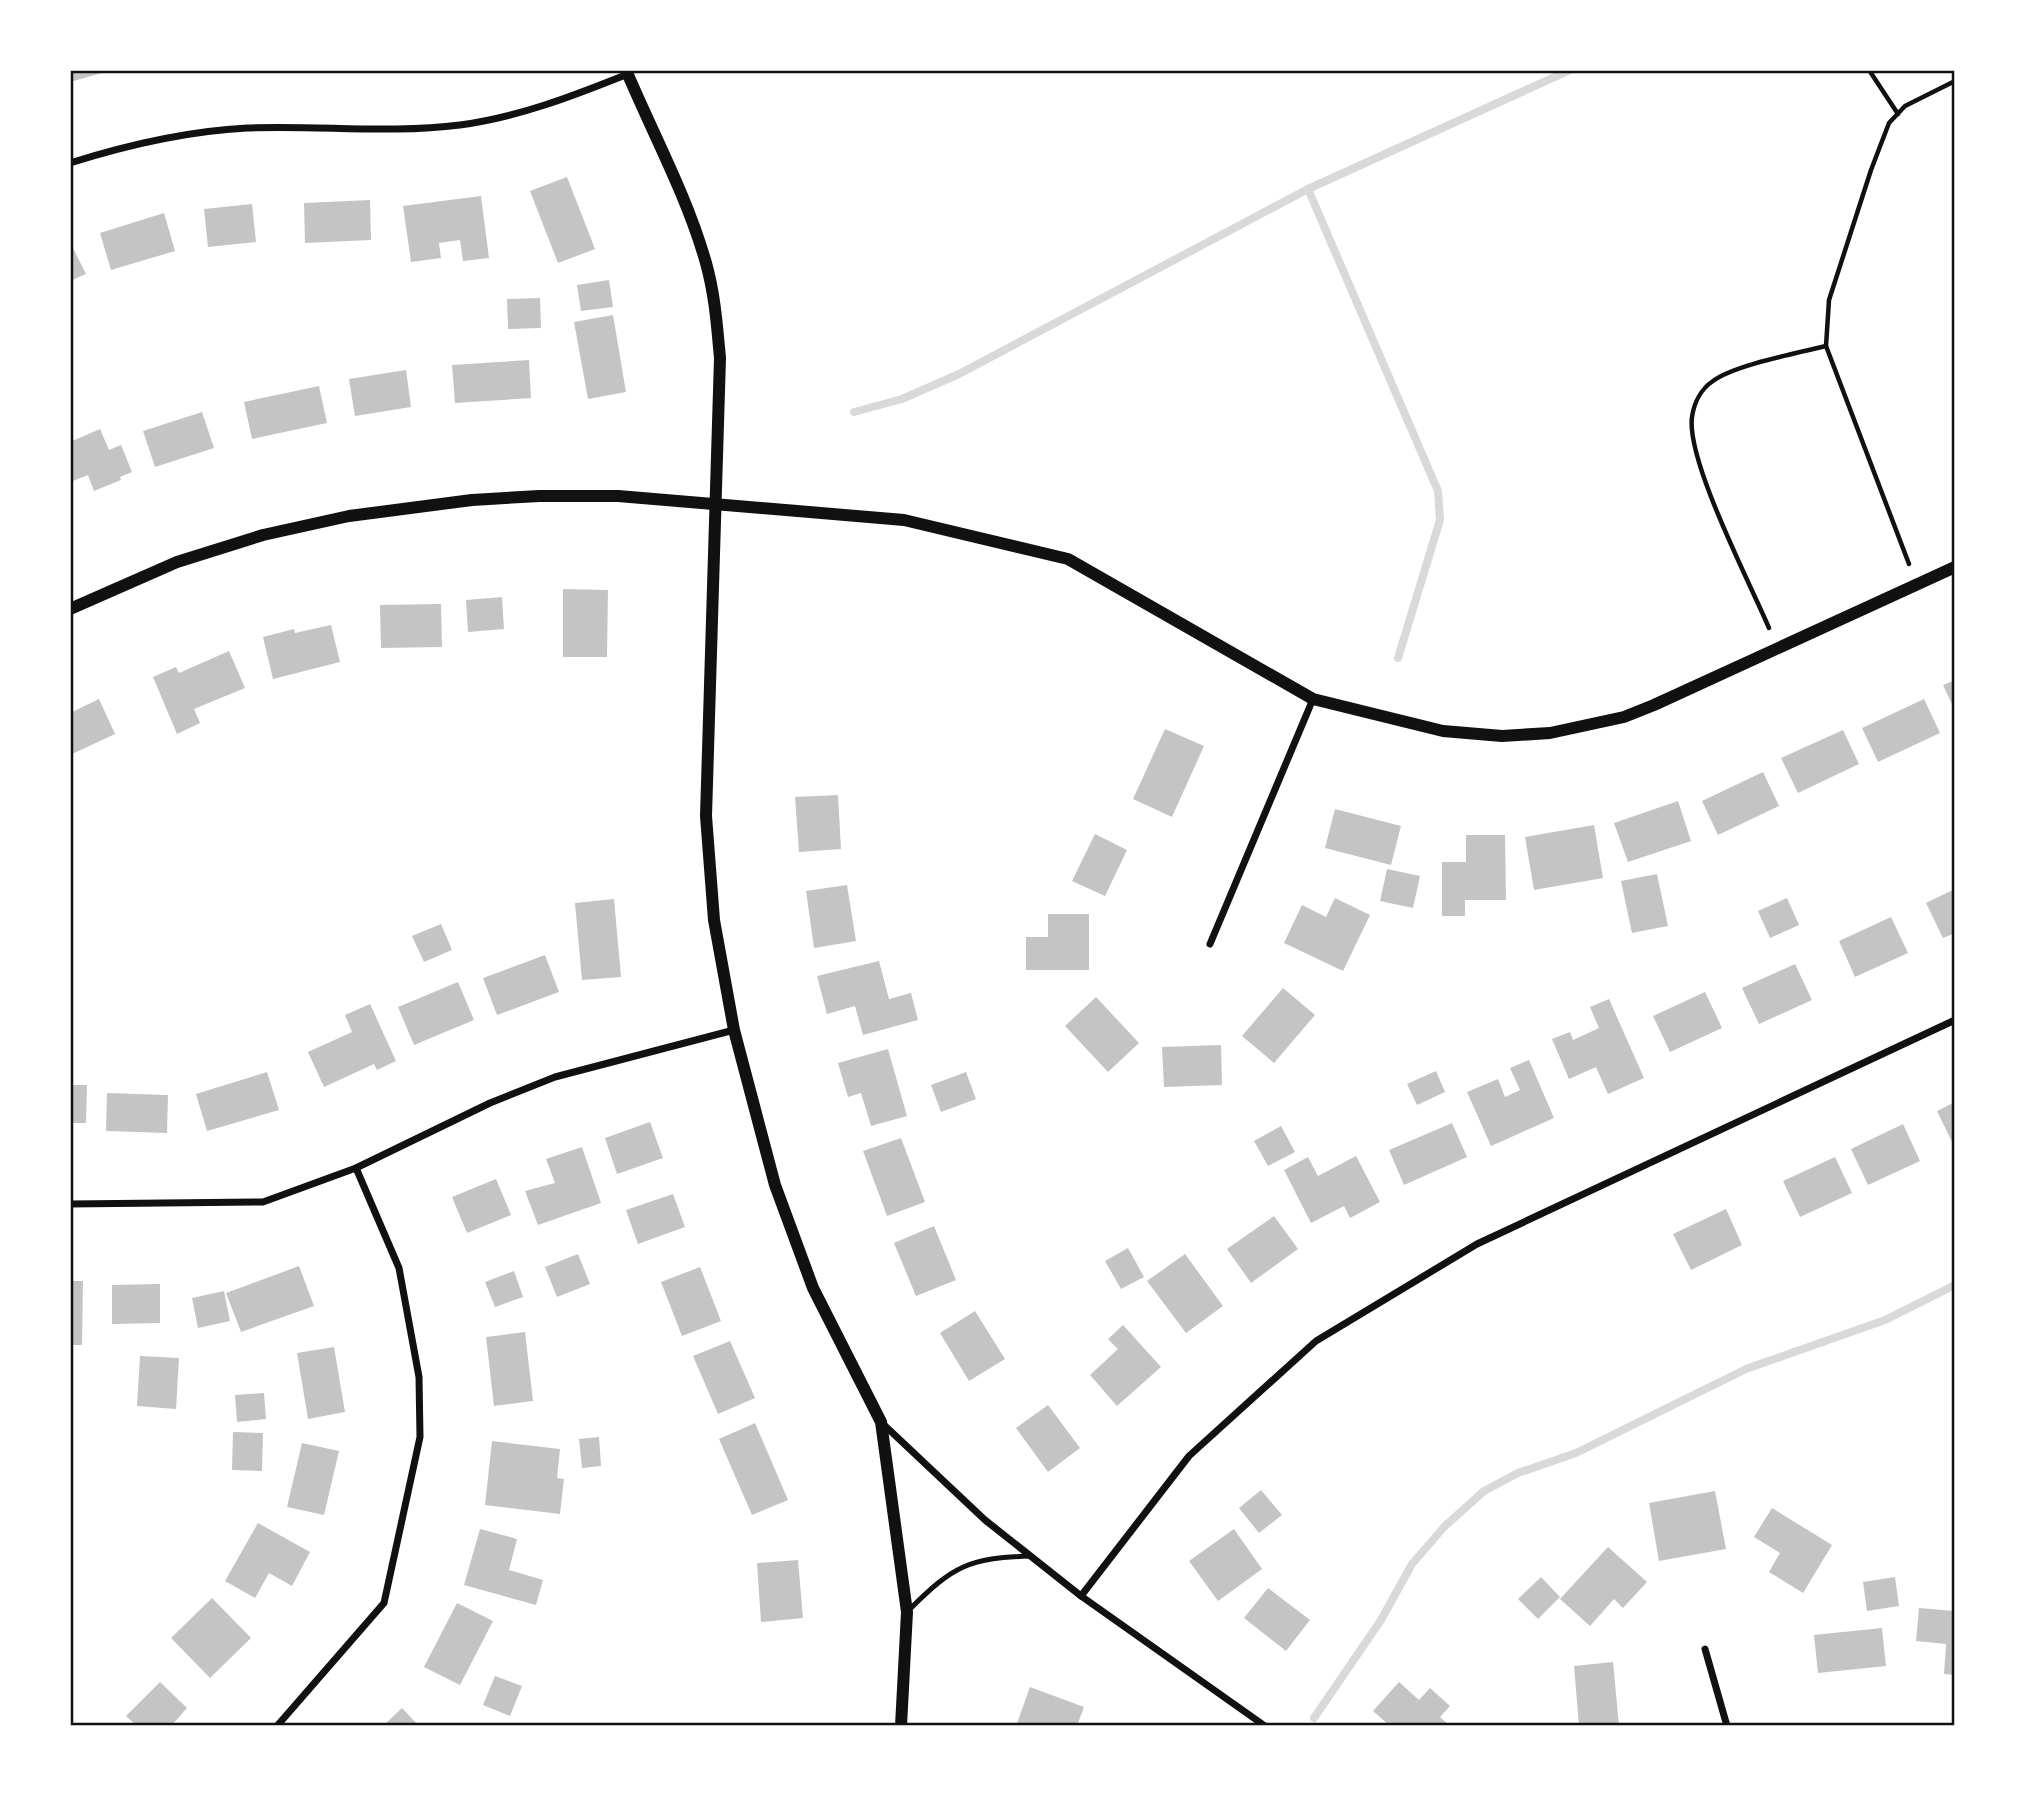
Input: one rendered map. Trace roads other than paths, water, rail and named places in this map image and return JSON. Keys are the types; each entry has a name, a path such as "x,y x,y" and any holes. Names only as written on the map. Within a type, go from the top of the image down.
{"street":[{"path":"70,163 171,138 246,128 415,129 460,125 557,103 627,72 691,221 705,262 713,293 720,358 706,816 714,920 734,1030 775,1185 813,1288 881,1422 907,1612 901,1726"},
{"path":"70,609 177,562 263,535 349,516 472,500 539,496 618,496 904,520 1068,559 1313,699 1443,731 1502,736 1550,733 1623,717 1955,567"},
{"path":"1210,944 1313,699"},
{"path":"1082,1596 1189,1456 1316,1341 1477,1244 1955,1020"},
{"path":"70,1204 263,1202 356,1168 490,1103 555,1077 734,1030"},
{"path":"276,1726 384,1602 420,1437 419,1377 399,1268 356,1168"},
{"path":"881,1422 985,1520 1082,1596 1265,1726"},
{"path":"1705,1649 1727,1726"}],"lane":[{"path":"907,1612 939,1580 965,1565 994,1557 1031,1556"}],"waterway":[{"path":"854,412 902,399 959,374 1308,189 1570,70"},
{"path":"1308,189 1438,491 1440,520 1398,658"},
{"path":"1314,1718 1381,1620 1412,1564 1444,1527 1484,1491 1518,1473 1576,1453 1746,1369 1885,1320 1955,1285"}]}
